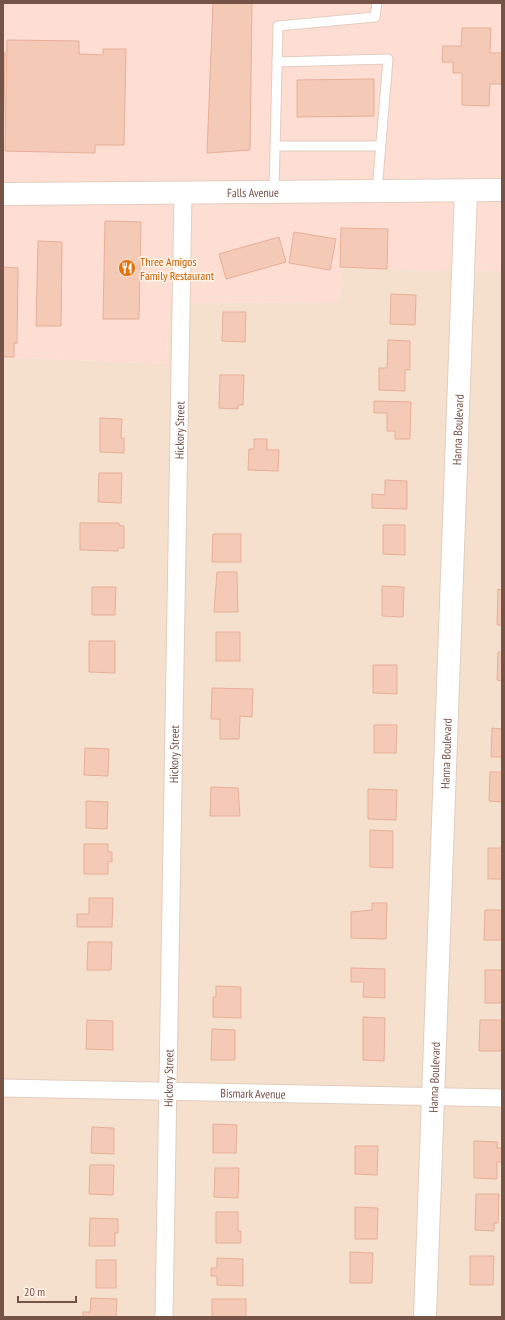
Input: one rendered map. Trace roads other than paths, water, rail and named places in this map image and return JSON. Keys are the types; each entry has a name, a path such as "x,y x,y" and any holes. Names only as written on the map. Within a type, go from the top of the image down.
{"street":[{"name":"Falls Avenue","path":"3,194 502,190"},
{"name":"Hanna Boulevard","path":"425,1317 466,191"},
{"name":"Hickory Street","path":"164,1317 183,192"},
{"name":"Bismark Avenue","path":"3,1088 502,1098"}],"lane":[{"path":"274,191 278,26 375,17 378,3"},
{"path":"277,62 388,59 377,191"},
{"path":"275,146 380,146"}],"place":[{"name":"Three Amigos Family Restaurant","path":"127,268"}]}
